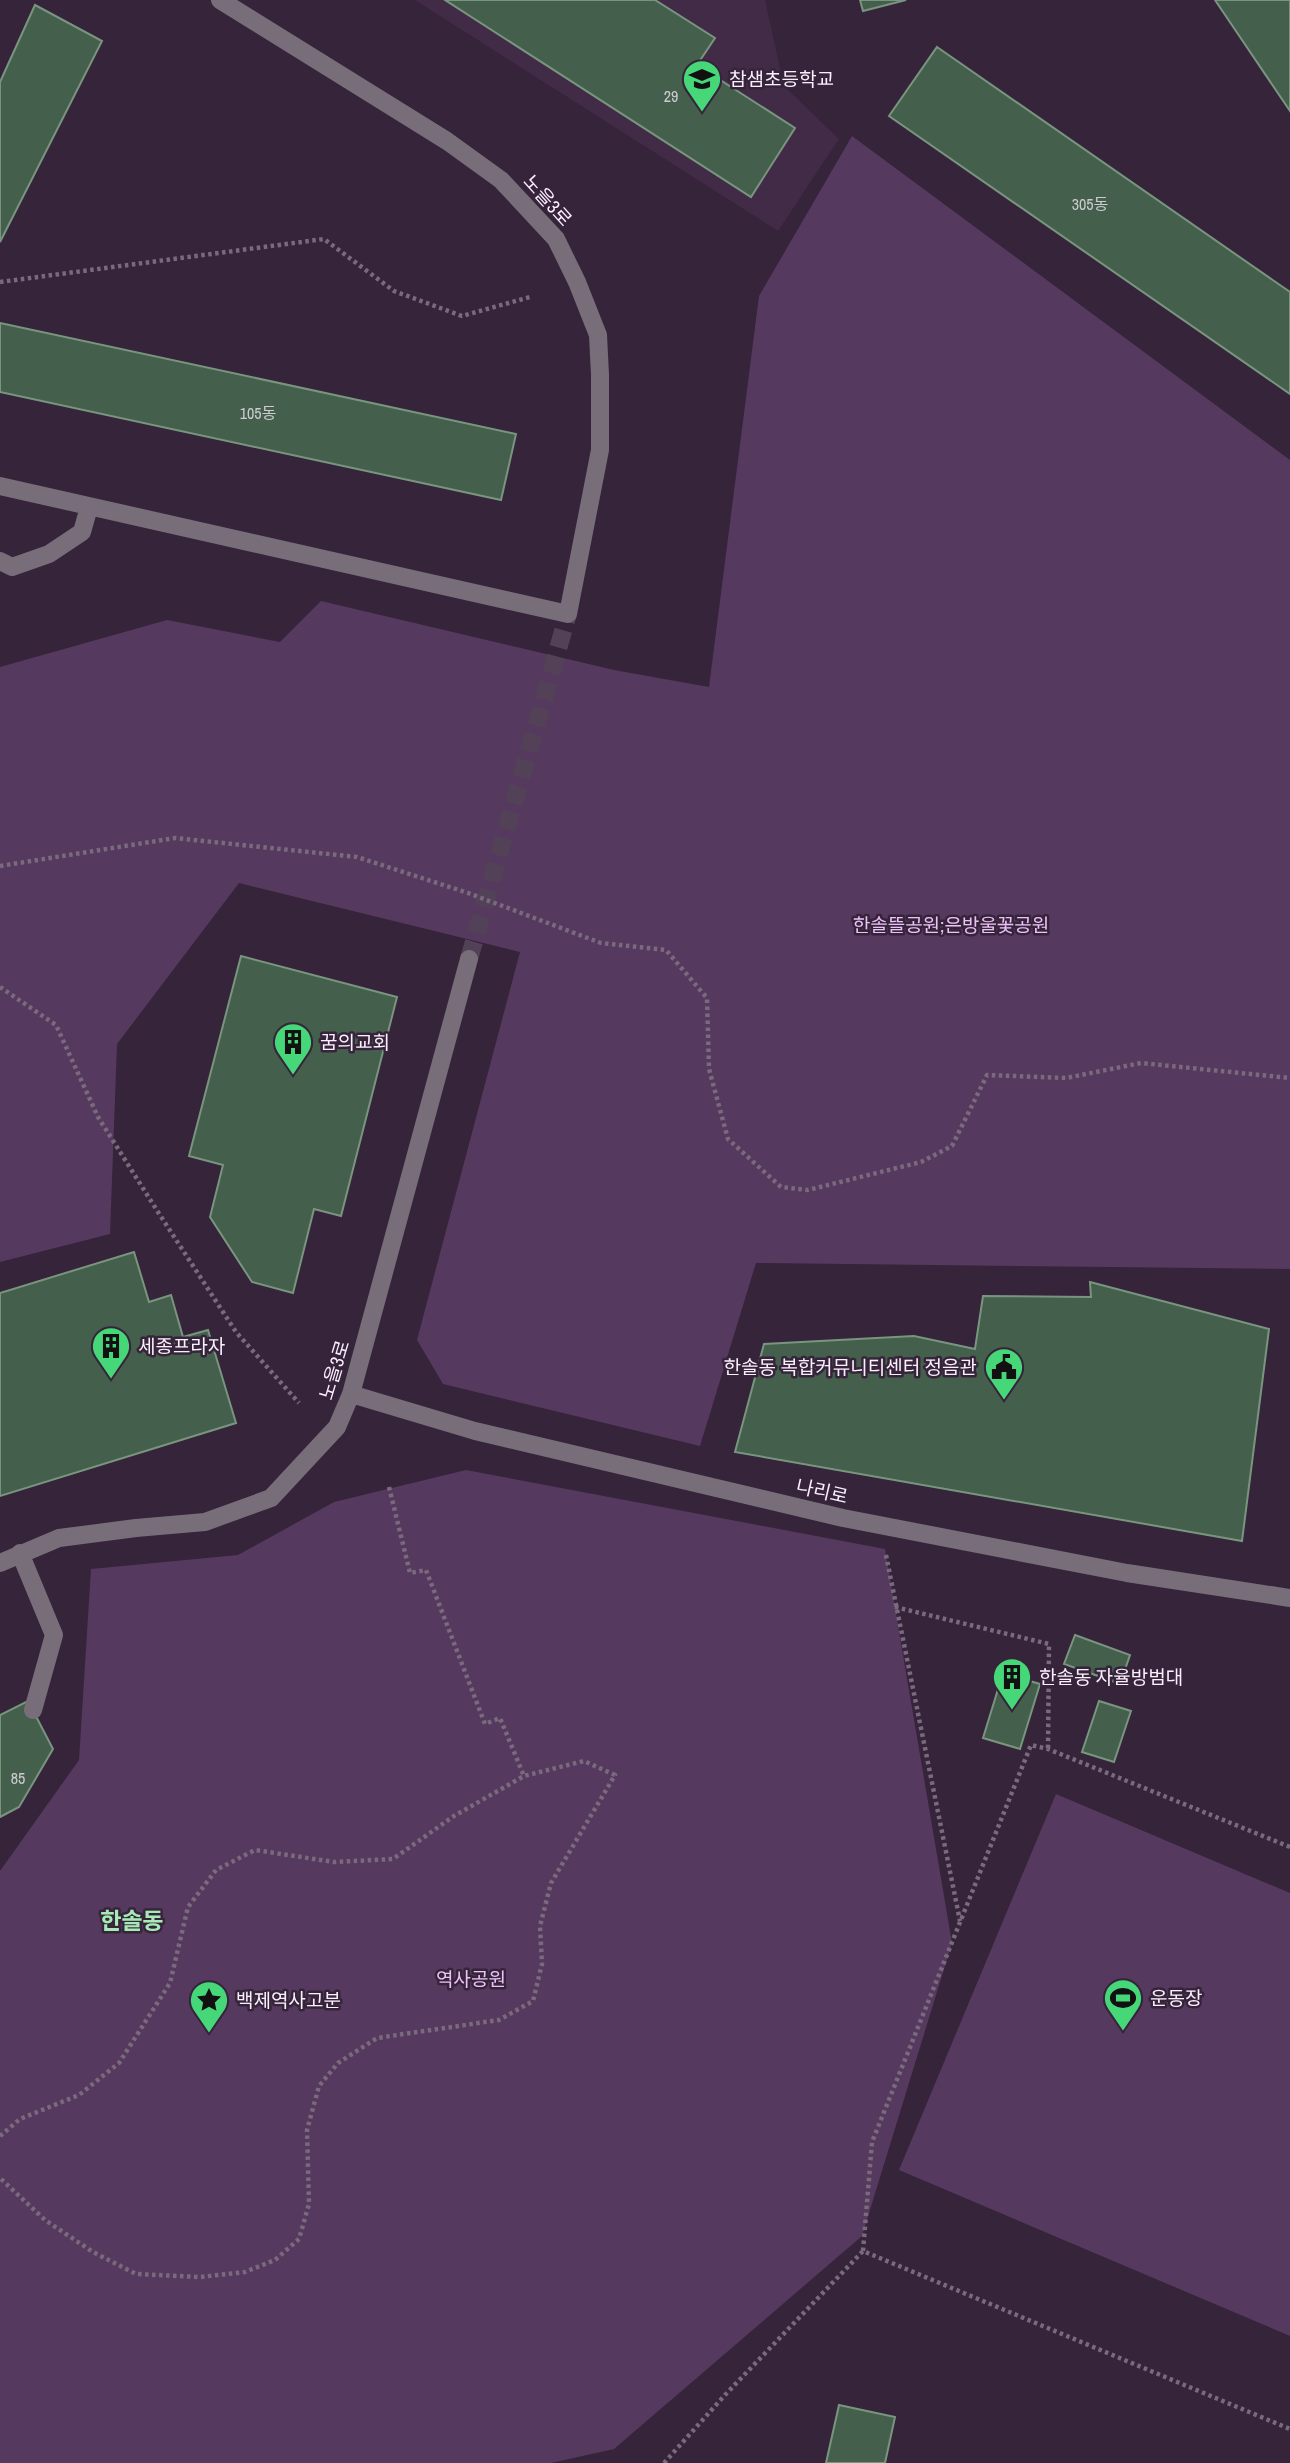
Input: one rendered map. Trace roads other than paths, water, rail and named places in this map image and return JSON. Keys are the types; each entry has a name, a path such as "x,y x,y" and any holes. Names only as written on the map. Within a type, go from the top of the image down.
{"street":[{"name":"노을3로","path":"89,507 568,614 600,450 600,375 598,335 556,239 501,180 447,141 220,0"},
{"path":"0,486 89,507 82,532 49,554 12,567 0,561"},
{"name":"노을3로","path":"0,1563 59,1538 205,1522 271,1499 337,1427 351,1394 469,959"},
{"name":"나리로","path":"351,1394 475,1431 843,1518 1127,1573 1290,1598"},
{"path":"20,1553 54,1636 33,1710"}],"tunnel":[{"path":"469,959 568,614"}],"place":[{"name":"참샘초등학교","path":"702,113"},
{"name":"꿈의교회","path":"293,1076"},
{"name":"세종프라자","path":"111,1380"},
{"name":"한솔동 복합커뮤니티센터 정음관","path":"1004,1401"},
{"name":"한솔동 자율방범대","path":"1012,1711"},
{"name":"운동장","path":"1123,2032"},
{"name":"백제역사고분","path":"209,2034"}],"district":[{"name":"한솔동","path":"132,1921"}],"park label":[{"name":"한솔뜰공원;은방울꽃공원","path":"951,925"},
{"name":"역사공원","path":"471,1979"}]}
